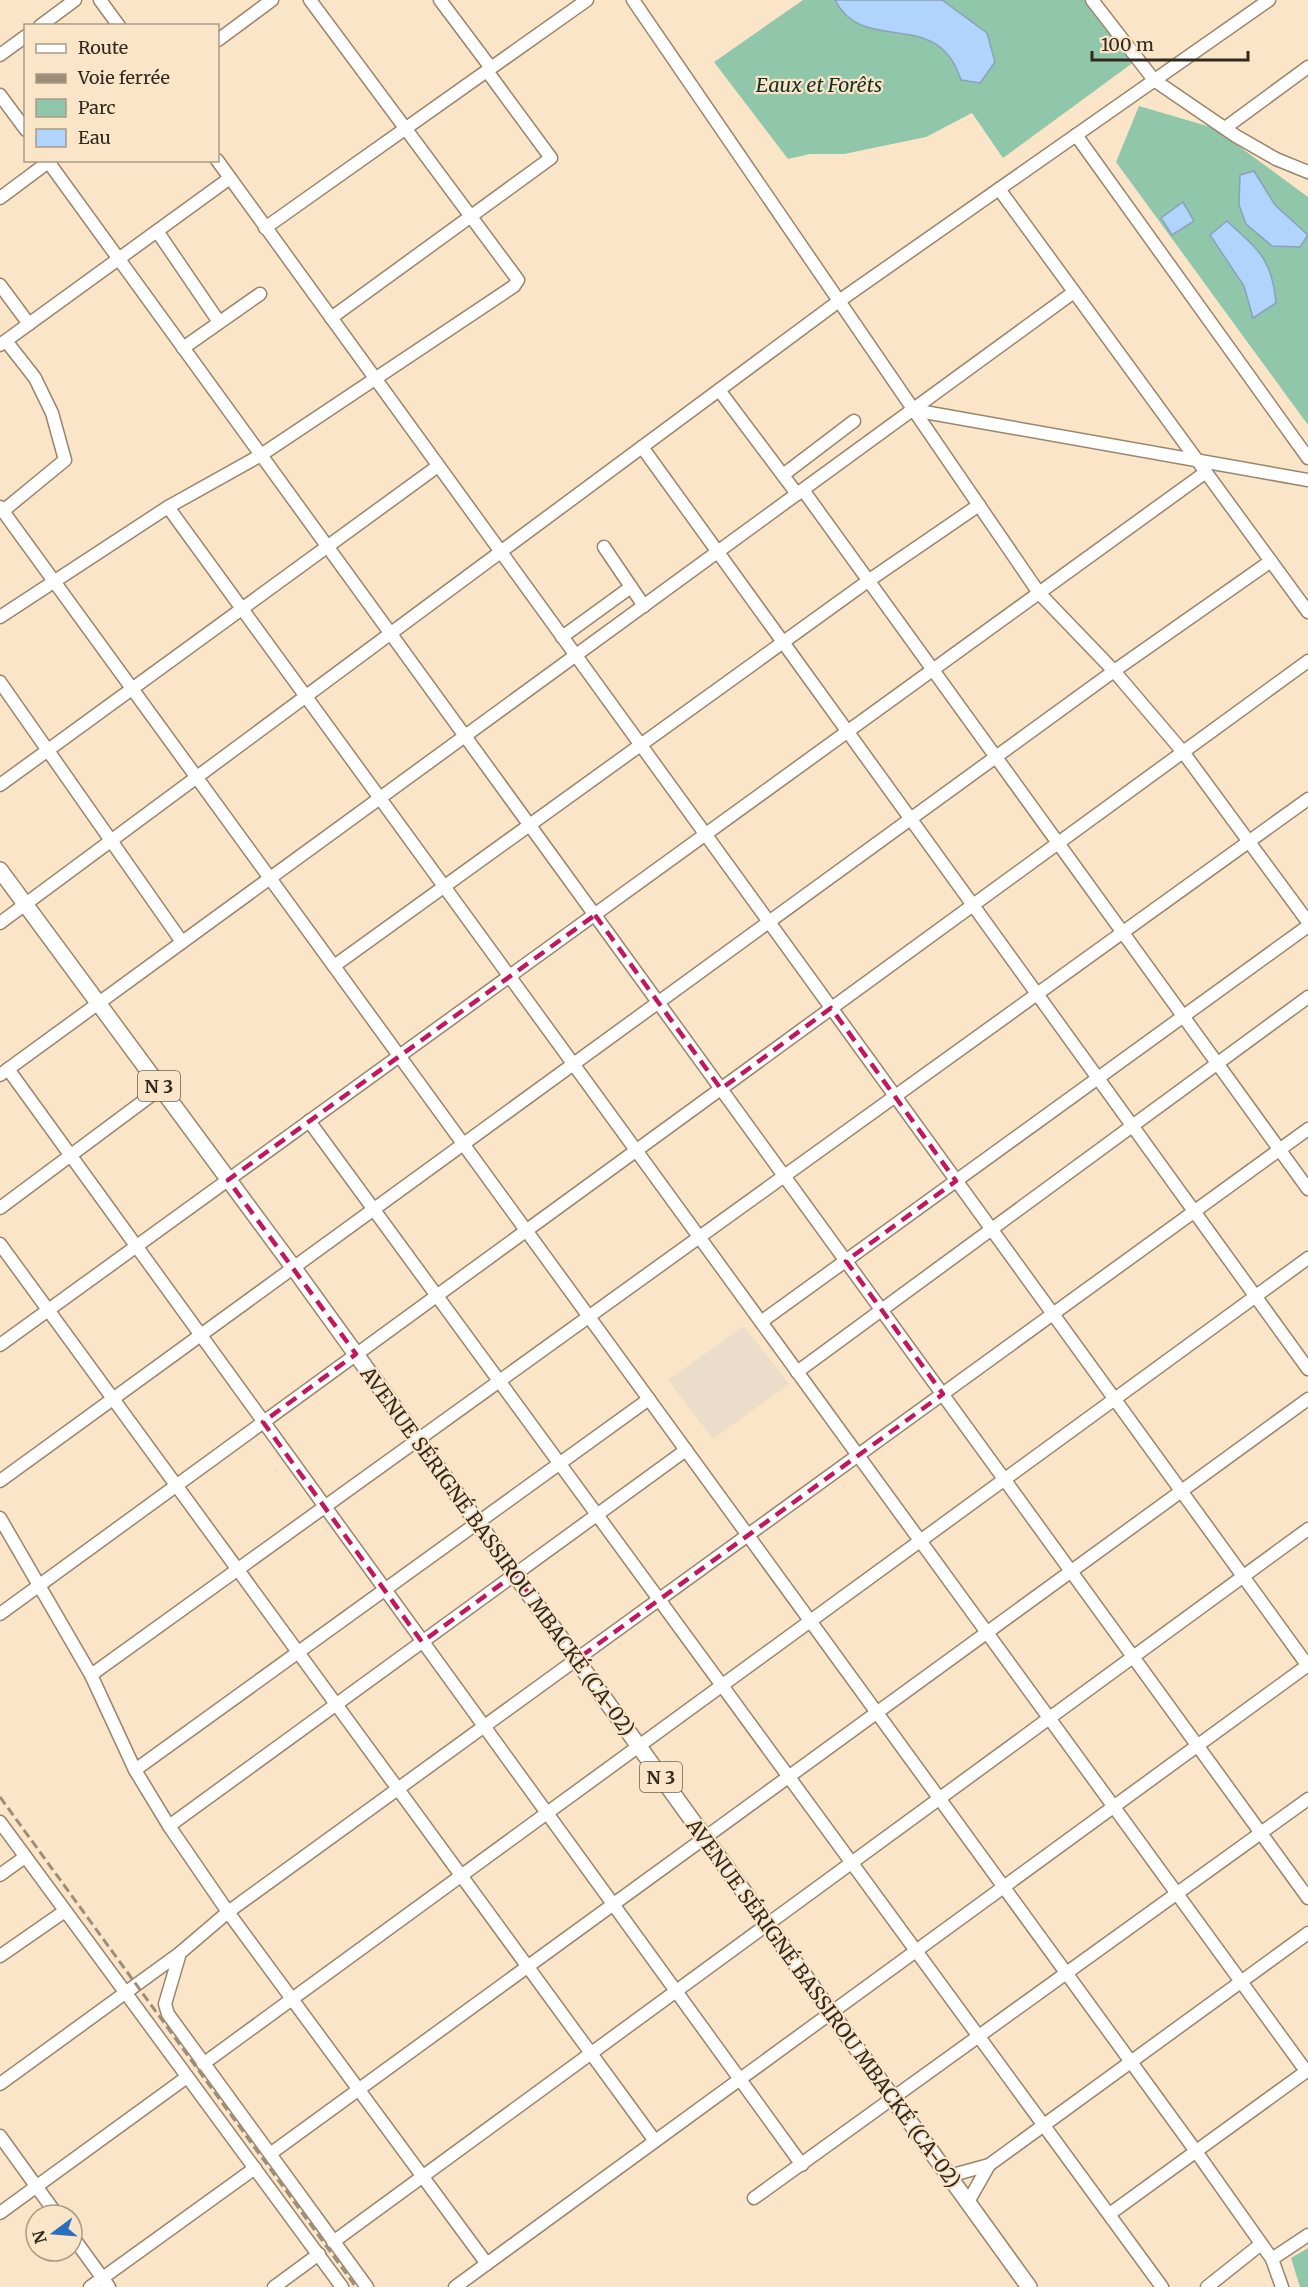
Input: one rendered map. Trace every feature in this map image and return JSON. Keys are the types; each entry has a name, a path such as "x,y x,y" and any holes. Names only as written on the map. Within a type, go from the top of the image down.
{"main road":[{"name":"N 3","path":"0,870 26,905"},
{"name":"AVENUE SÉRIGNÉ BASSIROU MBACKÉ (CA-02)","path":"26,905 293,1267 1029,2287"}],"street":[{"path":"43,24 75,0"},
{"path":"100,0 118,24"},
{"path":"219,39 272,0"},
{"path":"0,617 168,507 261,454 376,380 514,286 518,280 310,0"},
{"path":"331,318 551,158 440,0"},
{"path":"633,0 1039,593 1114,671 1183,752 1308,922"},
{"path":"1092,0 1154,80 1276,159 1308,172"},
{"path":"0,923 839,301 1269,0"},
{"path":"265,228 578,3"},
{"path":"0,55 24,37"},
{"path":"1225,128 1308,68"},
{"path":"0,95 24,127"},
{"path":"1076,135 1308,458"},
{"path":"0,198 48,162"},
{"path":"50,162 1308,1898"},
{"path":"218,162 1308,1666 455,2287"},
{"path":"230,178 3,343 35,378 52,413 65,460 1,509 1196,2150 1272,2259 1282,2287"},
{"path":"999,189 1308,612"},
{"path":"157,231 219,322"},
{"path":"0,285 29,324"},
{"path":"801,2165 136,1246 70,1156 4,1072 1074,292"},
{"path":"183,348 260,294"},
{"path":"719,390 783,475 800,492 868,581 1308,1189"},
{"path":"913,410 1308,480"},
{"path":"783,475 854,421"},
{"path":"642,447 1308,1369"},
{"path":"0,785 438,466"},
{"path":"0,1345 1206,472"},
{"path":"334,966 642,747 868,581 979,505"},
{"path":"168,507 1307,2071 1111,2213"},
{"path":"604,547 644,606"},
{"path":"0,1481 112,1397 997,759 1114,671 1271,561"},
{"path":"562,637 631,587"},
{"path":"0,1614 1308,661"},
{"path":"0,682 182,942"},
{"path":"91,1675 1308,799"},
{"path":"761,1322 1308,926"},
{"path":"797,1372 992,1231 1132,1124 1307,1000"},
{"path":"0,1208 161,1088"},
{"path":"309,1122 1111,2213 1162,2287"},
{"path":"0,2084 180,1953 228,1912 1308,1129"},
{"path":"0,1244 656,2141"},
{"path":"203,2064 638,1744 1308,1258"},
{"path":"270,2154 357,2088 1308,1398"},
{"path":"135,1770 649,1399"},
{"path":"169,1826 686,1450"},
{"path":"0,1518 91,1675 135,1770 169,1826 228,1912 487,2264"},
{"path":"333,2242 1308,1529"},
{"path":"754,2199 1308,1799"},
{"path":"0,1822 342,2287"},
{"path":"0,1875 25,1857"},
{"path":"0,1956 65,1911"},
{"path":"949,2176 988,2165 1308,1932"},
{"path":"180,1953 165,2004 168,2014 367,2287"},
{"path":"0,2212 187,2077"},
{"path":"0,2136 48,2203"},
{"path":"968,2202 988,2165"},
{"path":"90,2287 106,2283 255,2168"},
{"path":"1272,2259 1308,2235"},
{"path":"1207,2287 1261,2244"},
{"path":"84,2253 106,2283"},
{"path":"274,2287 319,2254"}],"highlighted area":[{"path":"595,915 721,1089 831,1008 956,1181 846,1261 943,1394 576,1660 515,1574 422,1642 263,1422 356,1354 228,1180"}],"shaded area":[{"path":"744,1326 789,1384 713,1439 668,1380"}],"green space":[{"name":"Eaux et Forêts","path":"803,0 835,0 848,17 864,26 918,37 935,44 950,57 961,80 980,83 995,62 987,33 942,0 1087,0 1138,59 1003,158 972,113 926,137 844,154 810,154 788,159 714,62"},
{"path":"1139,106 1214,128 1308,197 1308,425 1116,162"},
{"path":"1308,2248 1308,2287 1300,2287 1291,2258"}],"water":[{"path":"835,0 942,0 987,33 995,62 980,83 961,80 950,57 935,44 918,37 864,26 848,17"},
{"path":"1254,171 1275,205 1308,235 1300,247 1272,246 1246,224 1239,205 1240,175"},
{"path":"1183,202 1194,221 1172,235 1161,218"},
{"path":"1227,221 1262,256 1271,275 1276,303 1253,318 1244,286 1210,235"}],"railway":[{"path":"0,1797 356,2287"}]}
